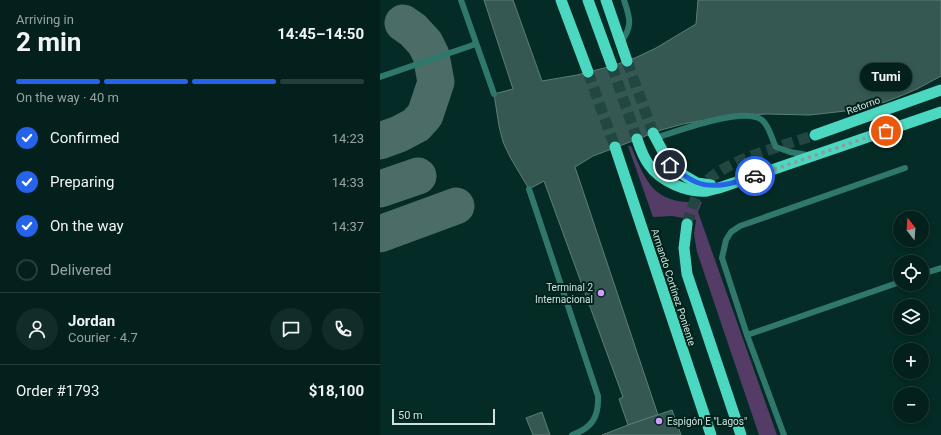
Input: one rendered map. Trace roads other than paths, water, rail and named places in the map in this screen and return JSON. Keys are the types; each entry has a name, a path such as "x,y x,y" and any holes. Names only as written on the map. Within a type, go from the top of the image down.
{"highway":[{"path":"561,0 588,72"},
{"path":"588,0 612,66"},
{"path":"606,0 627,61"},
{"name":"Retorno","path":"815,135 941,90"},
{"path":"636,139 650,166 659,176 690,190 706,191 941,112"},
{"path":"654,136 670,165 685,176 697,183 713,185 730,184"},
{"name":"Armando Cortínez Poniente","path":"615,147 711,435"},
{"name":"Armando Cortínez Poniente","path":"687,224 684,248 687,274 741,435"}],"lane":[{"path":"461,0 494,94"},
{"path":"621,42 628,33 630,24 629,15 624,0"},
{"path":"380,77 476,44"},
{"path":"654,136 729,117 740,115 756,116 766,124 776,147 790,152 812,156"},
{"path":"784,435 747,335 722,258 724,248 731,232 740,226 905,168"},
{"path":"529,189 598,396 596,416 590,425 572,435"},
{"path":"929,272 941,268"},
{"path":"747,335 893,284"}],"tunnel":[{"path":"627,61 653,133"},
{"path":"612,66 637,139"},
{"path":"588,72 615,147"},
{"path":"687,224 700,189 718,172 759,153 815,135"}],"place":[{"name":"Tumi","path":"886,131"},
{"name":"Terminal 2 Internacional","path":"601,293"},
{"name":"Espigón E \"Lagos\"","path":"659,421"}]}
